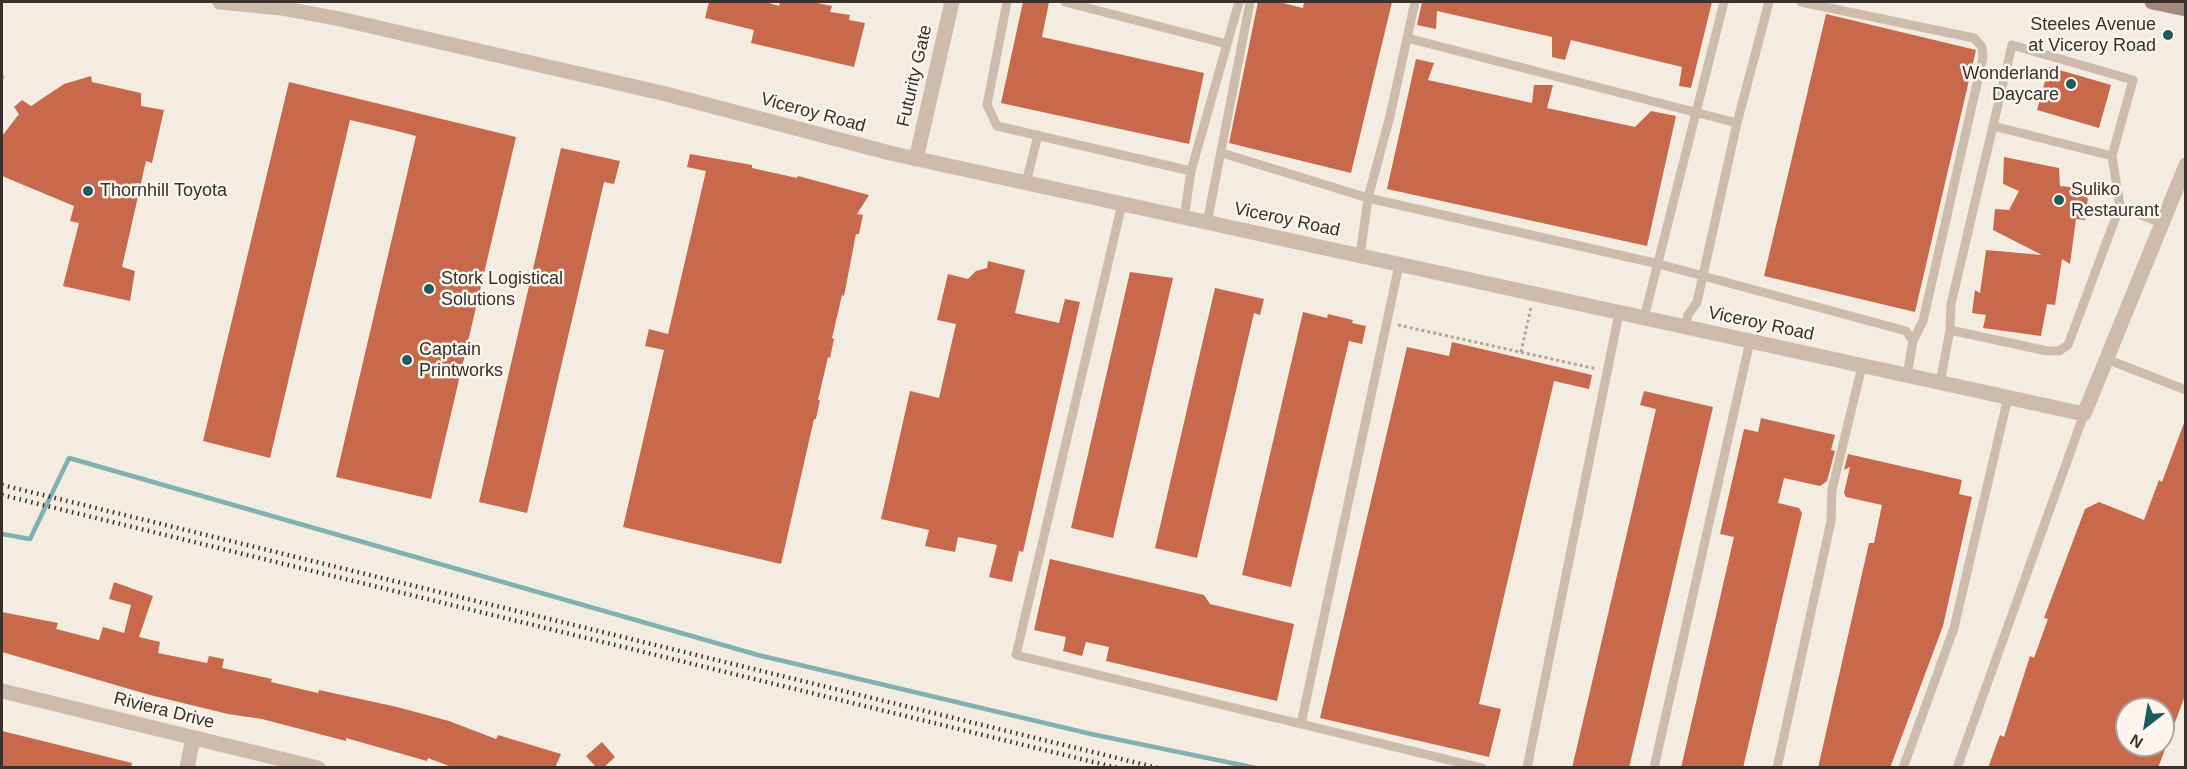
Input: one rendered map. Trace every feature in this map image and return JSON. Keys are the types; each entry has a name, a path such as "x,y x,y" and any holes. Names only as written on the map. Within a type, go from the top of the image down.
{"main road":[{"path":"2152,2 2186,9"}],"street":[{"name":"Viceroy Road","path":"220,2 281,8 340,19 666,94 916,159 2084,414"},
{"name":"Futurity Gate","path":"916,159 952,2"},
{"path":"2084,414 2186,165"},
{"name":"Riviera Drive","path":"2,692 318,768"},
{"path":"187,768 193,738"}],"lane":[{"path":"1007,2 987,105 997,126 1191,171"},
{"path":"1065,2 1227,44"},
{"path":"1184,218 1191,171 1239,2"},
{"path":"1207,223 1250,2"},
{"path":"1360,256 1368,198 1415,2"},
{"path":"1644,318 1724,2"},
{"path":"1685,327 1688,315 1697,302 1703,279 1737,123 1768,2"},
{"path":"1802,2 1974,38 1982,47 1983,57 1923,321 1913,341 1907,375"},
{"path":"1407,38 1737,123"},
{"path":"1940,383 1950,330 1951,304 2012,45 2133,80 2112,156 2120,206 2068,345 2059,351 2047,351 1950,330"},
{"path":"1993,126 2112,156"},
{"path":"1026,183 1038,135"},
{"path":"1222,153 1368,198 1659,264 1703,279 1906,331 1913,341"},
{"path":"1122,204 1016,655 1482,768"},
{"path":"2120,206 2161,223"},
{"path":"1301,724 1400,265"},
{"path":"1527,768 1619,313"},
{"path":"1654,768 1750,341"},
{"path":"2106,359 2186,390"},
{"path":"1777,768 1831,521 1832,490 1862,366"},
{"path":"1903,768 1954,628 2008,398"},
{"path":"1957,768 2084,414"}],"path":[{"path":"2,76 5,81"},
{"path":"1521,352 1534,294"},
{"path":"1387,323 1607,371"}],"building":[{"path":"709,2 766,2 779,6 780,2 812,2 832,6 830,12 850,15 849,20 865,23 854,67 751,43 754,30 705,18"},
{"path":"1023,2 1049,2 1042,37 1204,73 1189,144 1001,103"},
{"path":"1258,2 1279,2 1303,8 1304,2 1392,2 1351,173 1229,143"},
{"path":"1422,2 1712,2 1691,88 1679,86 1682,67 1571,40 1565,60 1552,57 1552,37 1437,11 1436,29 1417,25"},
{"path":"1826,14 1976,50 1915,312 1764,276"},
{"path":"1416,59 1434,63 1428,80 1532,103 1534,85 1553,85 1547,108 1635,127 1651,111 1676,116 1647,246 1387,189"},
{"path":"2049,67 2111,85 2099,128 2037,110"},
{"name":"Thornhill Toyota","path":"91,76 92,82 141,93 141,106 164,110 152,163 146,161 122,267 135,271 130,301 63,286 79,223 70,221 74,206 2,176 2,136 19,114 14,107 22,100 31,106 64,84"},
{"path":"289,82 516,137 431,499 336,477 416,136 393,130 350,120 270,458 203,441"},
{"path":"561,148 620,161 614,184 604,182 527,513 479,502"},
{"path":"690,154 752,165 752,168 797,178 798,176 869,195 857,214 863,215 859,234 856,234 844,296 842,295 832,338 834,339 830,358 828,357 816,419 814,419 781,564 623,527 664,350 645,346 649,329 668,334 706,171 687,167"},
{"path":"2004,157 2059,168 2060,186 2089,189 2085,220 2076,219 2070,264 2062,259 2055,305 2047,304 2041,336 1983,328 1986,315 1972,313 1975,290 1980,293 1986,250 2042,255 1993,230 1995,209 2009,210 2019,191 2003,184"},
{"path":"988,261 1025,270 1015,313 1059,323 1065,299 1080,302 1023,552 1019,551 1012,582 989,577 997,545 958,537 955,552 925,546 929,530 881,519 910,391 939,398 956,324 937,320 948,274 968,279 976,271 987,268"},
{"path":"1130,272 1173,278 1113,538 1071,528"},
{"path":"1215,288 1264,299 1260,315 1254,313 1197,558 1155,548"},
{"path":"1303,312 1327,318 1328,314 1353,320 1352,323 1366,326 1362,344 1349,341 1291,587 1242,575"},
{"path":"1452,342 1592,375 1589,389 1554,381 1479,704 1501,709 1489,757 1320,718 1407,347 1449,356"},
{"path":"1644,391 1713,407 1629,768 1572,768 1656,409 1640,405"},
{"path":"1761,418 1835,435 1831,450 1835,451 1827,481 1820,486 1784,478 1778,503 1799,508 1802,513 1743,768 1681,768 1734,537 1720,534 1744,429 1758,432"},
{"path":"2184,423 2186,693 2175,722 2175,697 2115,697 2115,757 2162,757 2158,768 1988,768 2000,735 2004,737 2030,656 2034,658 2048,619 2044,618 2085,509 2099,502 2144,520 2159,480 2162,482"},
{"path":"1848,454 1962,480 1959,494 1972,497 1943,626 1890,768 1818,768 1869,543 1874,543 1882,505 1846,497 1844,493 1850,467 1844,470"},
{"path":"1050,559 1204,595 1210,604 1294,624 1277,701 1106,661 1109,647 1086,642 1082,656 1063,651 1066,637 1034,630"},
{"path":"114,582 153,596 139,637 160,642 158,653 207,663 209,656 224,659 222,668 272,679 271,682 397,707 449,721 496,739 498,735 561,754 555,768 454,768 428,758 427,761 346,738 346,741 262,719 228,714 150,695 2,652 2,612 58,623 56,629 99,640 103,627 124,633 131,605 109,599"},
{"path":"2,731 132,763 131,768 2,768"},
{"path":"602,742 615,757 603,768 597,768 586,756"}],"waterway":[{"path":"2,534 30,539 69,458 758,655 1091,734 1256,768"}],"railway":[{"path":"2,485 1158,768"},
{"path":"2,495 1118,768"}],"place":[{"name":"Steeles Avenue at Viceroy Road","path":"2168,35"},
{"name":"Wonderland Daycare","path":"2071,84"},
{"name":"Thornhill Toyota","path":"88,191"},
{"name":"Suliko Restaurant","path":"2059,200"},
{"name":"Stork Logistical Solutions","path":"429,289"},
{"name":"Captain Printworks","path":"407,360"}]}
